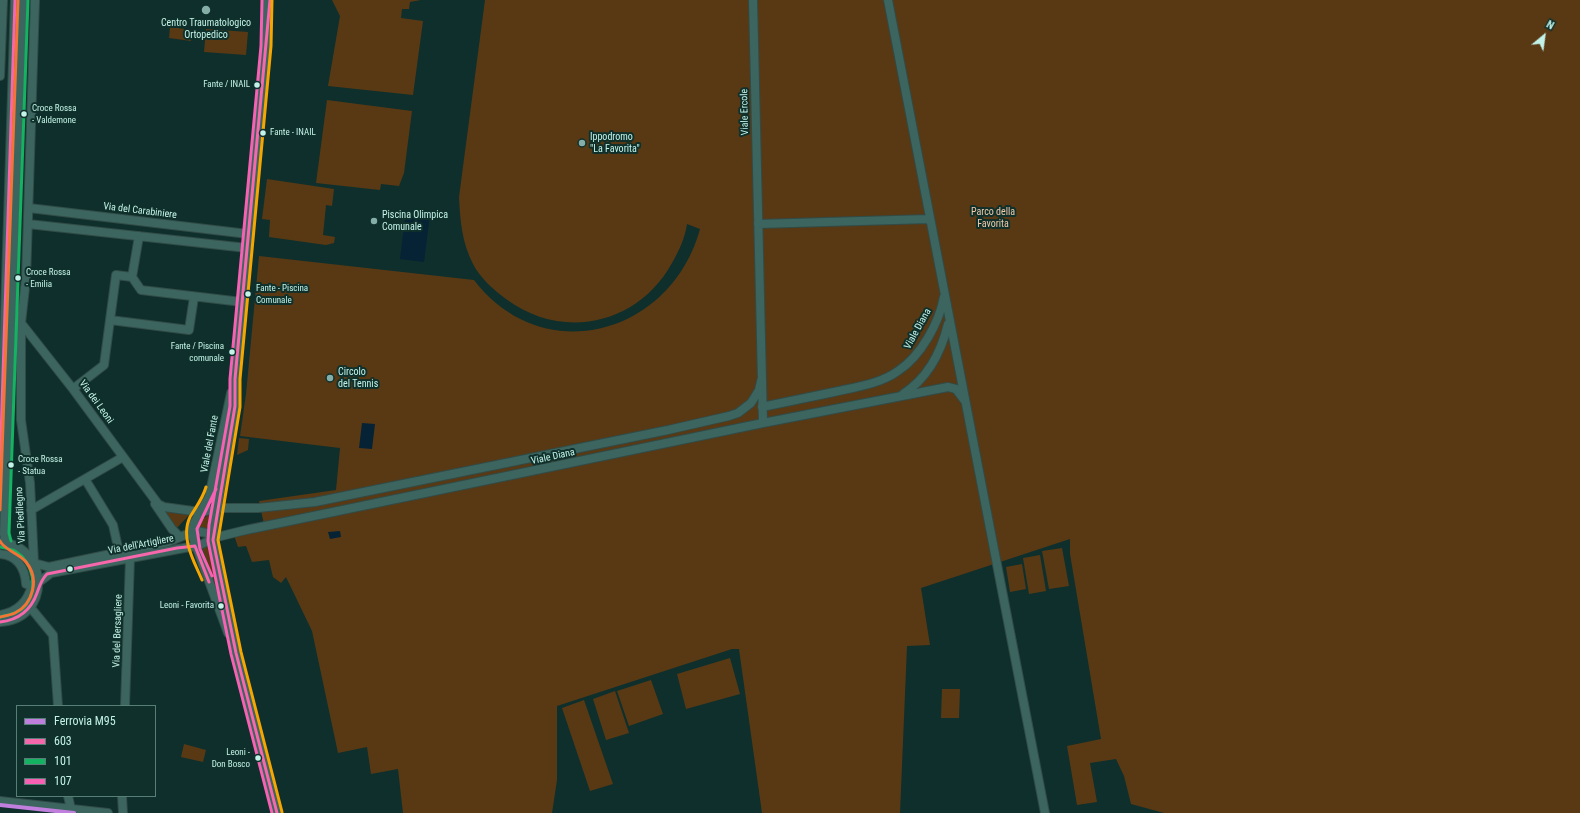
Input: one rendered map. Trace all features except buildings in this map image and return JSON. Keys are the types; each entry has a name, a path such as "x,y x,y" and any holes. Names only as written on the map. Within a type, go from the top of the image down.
{"street":[{"path":"0,76 3,0"},
{"path":"0,468 2,358 15,0"},
{"path":"23,0 3,542 24,551 34,563"},
{"path":"12,326 25,288 29,208 35,0"},
{"name":"Viale del Fante","path":"236,653 213,540 234,406 235,379 267,18 267,0"},
{"path":"267,18 270,0"},
{"name":"Viale Ercole","path":"753,0 763,423"},
{"name":"Viale Diana","path":"888,0 965,401"},
{"name":"Via del Carabiniere","path":"29,208 248,234"},
{"path":"758,224 929,219"},
{"path":"28,224 247,248"},
{"path":"139,236 132,277 141,290 242,302"},
{"path":"74,389 104,365 116,275 132,277"},
{"name":"Via Piedilegno","path":"25,288 21,323 21,420 30,483 34,563 39,582"},
{"path":"0,304 5,293"},
{"name":"Viale Diana","path":"762,407 861,386 880,381 897,372 913,359 921,348 938,316 944,294"},
{"path":"110,320 189,330 194,297"},
{"name":"Viale Diana","path":"899,397 913,387 929,370 941,347 949,320"},
{"name":"Via dei Leoni","path":"21,323 74,389 151,496 172,529 180,536"},
{"name":"Viale del Fante","path":"194,522 209,497 235,379"},
{"name":"Viale Diana","path":"151,496 158,504 164,507 200,512 217,509 258,508 315,502 729,416 744,409 755,398 761,381"},
{"name":"Viale Diana","path":"213,540 221,536 253,529 763,423 899,397 952,388 960,392 965,401"},
{"path":"965,401 1045,813"},
{"path":"31,510 123,457"},
{"path":"85,479 113,525 119,552"},
{"path":"194,522 191,534 198,556 236,653 277,813"},
{"name":"Via dell'Artigliere","path":"180,536 194,522"},
{"path":"191,534 205,532 213,540"},
{"path":"191,534 197,542 205,544"},
{"name":"Via dell'Artigliere","path":"34,563 49,567 168,542 180,536 191,534"},
{"name":"Via dell'Artigliere","path":"39,582 51,573 177,548 205,544 213,540"},
{"path":"177,548 189,549 198,556"},
{"path":"0,554 8,555 18,562 24,571 26,584 32,585 28,597 21,606 11,612 0,615"},
{"name":"Via del Bersagliere","path":"125,705 130,558"},
{"path":"0,622 15,619 30,608 37,595 39,582"},
{"path":"30,608 53,635 58,705"},
{"path":"68,797 71,809"},
{"path":"122,797 123,813"},
{"path":"0,801 108,813"}],"green space":[{"path":"332,0 421,0 410,2 409,9 402,9 401,18 423,21 413,95 328,86 340,16"},
{"name":"Parco della Favorita","path":"485,0 1580,0 1580,813 1164,813 1131,804 1124,776 1116,759 1090,763 1097,802 1077,805 1067,746 1101,739 1070,554 1070,539 921,588 930,645 907,646 900,813 762,813 739,649 732,649 557,706 557,780 552,813 403,813 398,769 371,774 367,747 338,753 312,631 286,577 281,583 273,577 269,560 252,562 246,546 238,547 234,535 265,529 259,501 336,490 340,448 240,436 246,394 259,256 474,280 502,308 534,325 568,331 602,328 634,315 662,294 685,265 700,229 687,224 685,234 672,263 657,284 640,301 619,313 597,320 574,322 551,320 528,312 506,299 483,279 473,264 466,248 461,223 459,197"},
{"path":"170,27 192,30 191,41 169,38"},
{"path":"206,29 248,32 246,55 204,52"},
{"path":"327,100 412,111 404,173 399,186 381,184 380,190 316,183"},
{"path":"267,179 334,189 332,206 326,205 323,235 335,237 334,243 326,245 269,237 270,220 262,219"},
{"path":"239,438 249,439 248,450 237,455"},
{"path":"163,510 189,515 176,529"},
{"path":"212,513 209,530 198,528 202,519"},
{"path":"210,546 225,611 223,611 202,548"},
{"path":"1062,548 1069,586 1049,589 1042,551"},
{"path":"1040,555 1046,591 1029,594 1023,558"},
{"path":"1022,564 1026,589 1010,592 1006,567"},
{"path":"730,658 740,694 686,709 677,674"},
{"path":"651,680 663,714 629,726 617,691"},
{"path":"942,689 960,689 959,718 941,718"},
{"path":"615,691 629,733 606,740 593,699"},
{"path":"584,700 613,784 590,791 562,708"},
{"path":"184,744 206,750 203,762 181,757"}],"water":[{"name":"Piscina Olimpica Comunale","path":"406,211 430,214 424,262 400,259"},
{"path":"362,423 375,424 372,449 359,448"},
{"path":"340,531 341,537 330,539 328,532"}],"rail line":[{"name":"M95","path":"0,805 74,813"}],"transit line":[{"name":"603","path":"0,468 15,0"},
{"path":"0,510 18,0"},
{"name":"101","path":"11,541 9,533 28,0"},
{"name":"107","path":"262,0 261,46 230,379 230,406 209,525 208,541 231,654 272,813"},
{"name":"603","path":"270,0 235,379 235,406 213,540 236,653 277,813"},
{"path":"272,0 271,46 240,379 240,407 218,540 241,652 282,812"},
{"path":"202,580 189,549 187,541 187,525 206,487"},
{"name":"107","path":"212,576 200,549 197,529 216,489"},
{"path":"0,541 5,547 20,556 26,562 33,576 32,590 26,604 13,614 0,617"},
{"name":"603","path":"0,622 13,619 27,609 34,599 43,578 47,574 177,548 195,546 209,582"},
{"name":"101","path":"0,547 13,550 21,556 30,569 33,584 32,592 25,606 17,612 0,617"}],"place":[{"name":"Centro Traumatologico Ortopedico","path":"206,10"},
{"name":"Fante / INAIL","path":"257,85"},
{"name":"Croce Rossa - Valdemone","path":"24,114"},
{"name":"Fante - INAIL","path":"263,133"},
{"name":"Ippodromo \"La Favorita\"","path":"582,143"},
{"name":"Piscina Olimpica Comunale","path":"374,221"},
{"name":"Croce Rossa - Emilia","path":"18,278"},
{"name":"Fante - Piscina Comunale","path":"248,294"},
{"name":"Fante / Piscina comunale","path":"232,352"},
{"name":"Circolo del Tennis","path":"330,378"},
{"name":"Croce Rossa - Statua","path":"11,465"},
{"name":"Leoni - Favorita","path":"221,606"},
{"name":"Leoni - Don Bosco","path":"258,758"}]}
